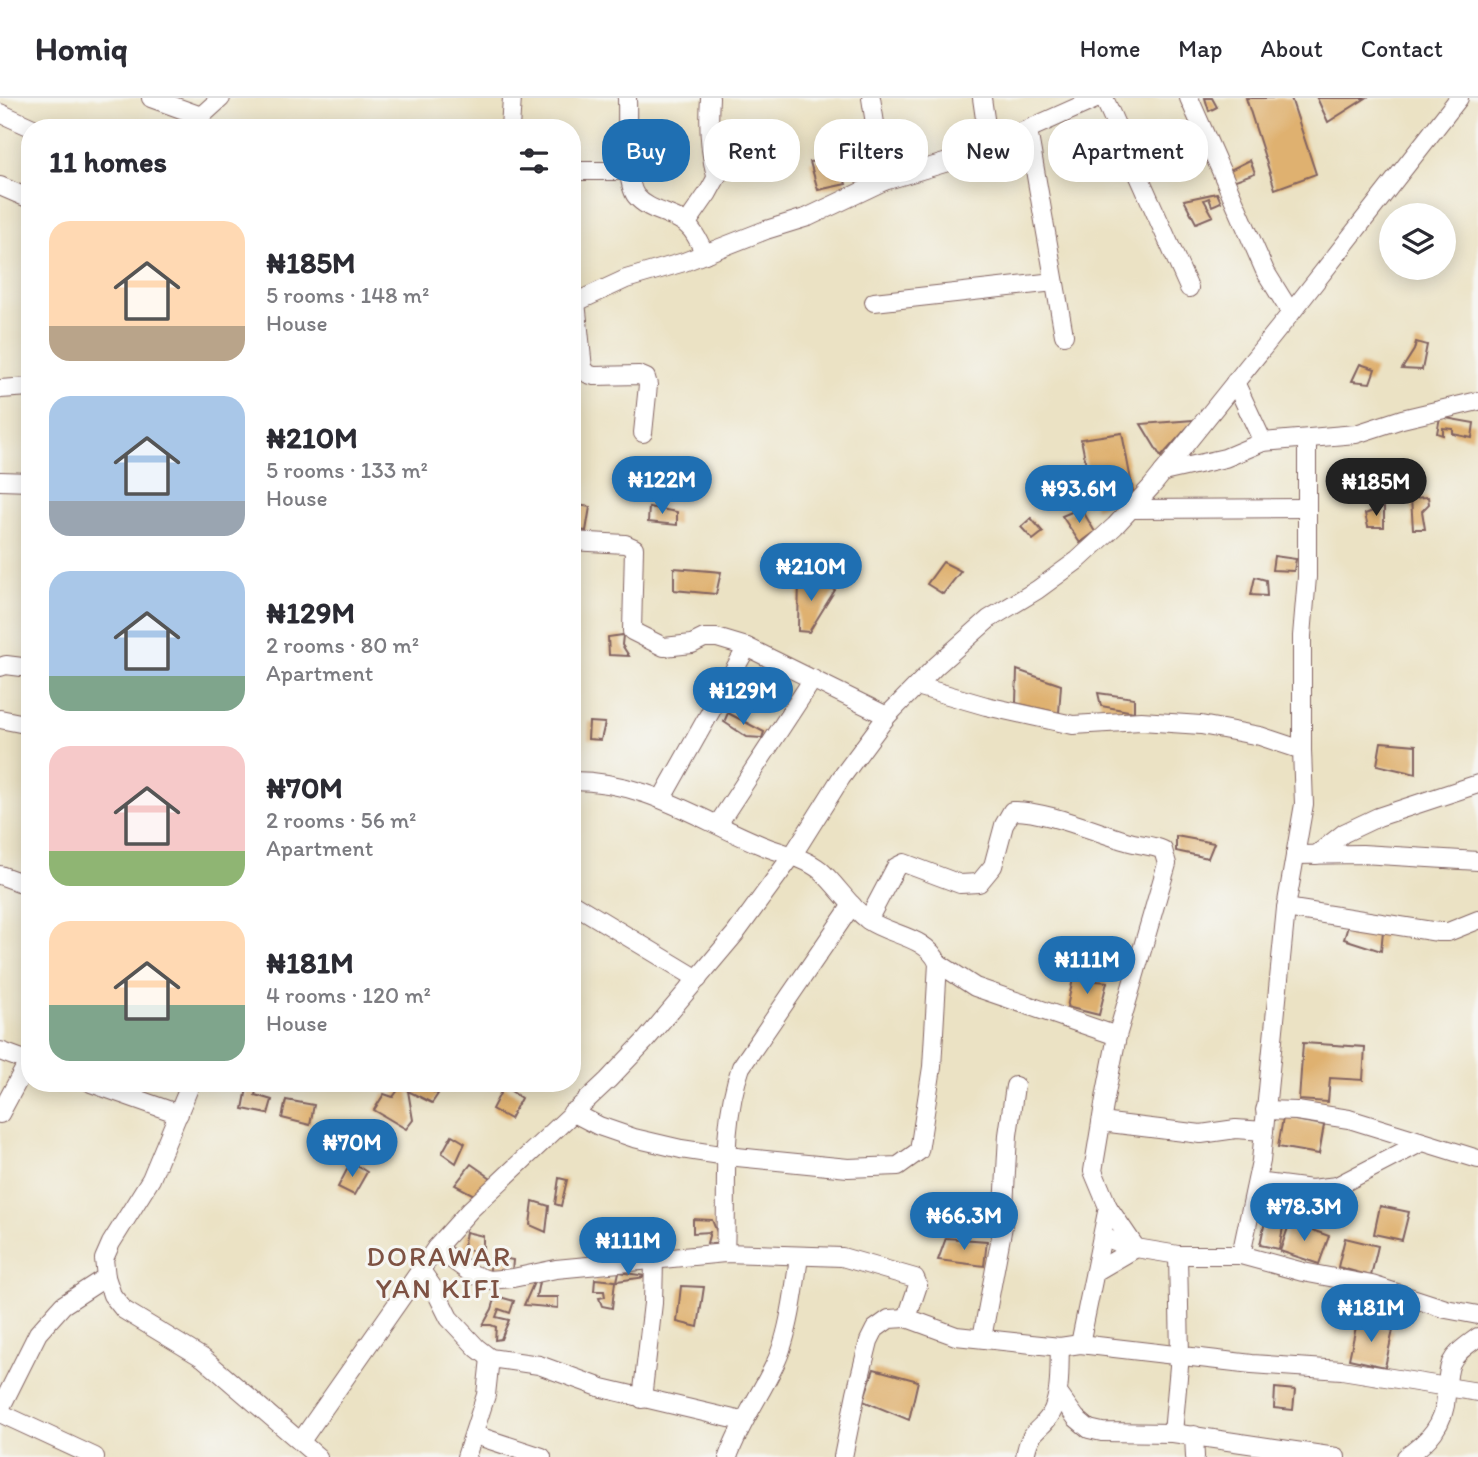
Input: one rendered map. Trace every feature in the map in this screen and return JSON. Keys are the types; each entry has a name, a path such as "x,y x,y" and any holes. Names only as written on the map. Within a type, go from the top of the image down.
{"street":[{"path":"151,98 189,119"},
{"path":"197,119 221,98"},
{"path":"511,119 512,98"},
{"path":"627,98 628,119"},
{"path":"709,119 710,98"},
{"path":"871,98 874,119"},
{"path":"982,98 985,119"},
{"path":"1034,127 1098,98"},
{"path":"1104,98 1189,288"},
{"path":"1189,98 1265,271 1291,313"},
{"path":"301,1441 436,1248 470,1210 635,1051 735,934 792,856 841,778 887,716 989,619 1079,560 1131,509 1291,313 1459,98"},
{"path":"0,113 21,123"},
{"path":"1034,165 1064,335"},
{"path":"581,171 602,172"},
{"path":"632,182 635,195 649,207 687,223 696,234 705,254"},
{"path":"687,223 713,182"},
{"path":"581,300 626,279 808,217 882,182"},
{"path":"0,186 21,195"},
{"path":"874,302 1054,282"},
{"path":"581,354 583,368 587,374 639,375 646,378 648,385 643,433"},
{"path":"1235,382 1263,442"},
{"path":"0,388 21,387"},
{"path":"1163,472 1226,458 1263,442 1356,434 1402,419 1478,401"},
{"path":"1241,1255 1261,1161 1286,908 1304,804 1302,636 1307,577 1307,440"},
{"path":"0,481 21,482"},
{"path":"1131,509 1307,508"},
{"path":"581,542 625,544 634,548 632,631 664,647 692,644 704,638 718,638 747,646 887,716"},
{"path":"662,798 747,646"},
{"path":"0,667 21,667"},
{"path":"719,824 813,679"},
{"path":"917,686 986,706 1073,725 1141,721 1201,725 1260,736 1302,750"},
{"path":"0,719 21,723"},
{"path":"572,1112 599,1126 634,1138 681,1149 848,1168 898,1166 919,1151 932,1067 938,963 933,952 923,944 868,920 819,869 662,798 628,786 581,780"},
{"path":"1316,855 1344,833 1378,817 1478,784"},
{"path":"868,920 895,867 904,863 942,879 970,885 979,883 993,866 1004,825 1012,811 1026,810 1163,850 1167,864 1117,1036 1093,1171 1108,1207 1136,1248"},
{"path":"1295,855 1362,854 1478,861"},
{"path":"0,875 21,883"},
{"path":"725,1253 728,1121 741,1068 852,905"},
{"path":"581,908 698,979"},
{"path":"1286,908 1438,932 1448,932 1478,920"},
{"path":"938,963 975,987 1117,1036"},
{"path":"0,1051 21,1059"},
{"path":"0,1114 21,1076"},
{"path":"982,1338 1003,1226 1008,1135 1015,1086"},
{"path":"117,1092 179,1114"},
{"path":"188,1092 150,1178 104,1259 112,1295 124,1310 203,1358 318,1457"},
{"path":"1265,1110 1297,1111 1349,1119 1478,1159"},
{"path":"1101,1122 1201,1133 1236,1129 1264,1131"},
{"path":"1257,1182 1311,1189 1337,1186 1422,1142"},
{"path":"1080,1343 1108,1207"},
{"path":"1102,1237 1136,1248 1178,1255 1241,1255 1303,1272 1373,1285 1446,1309 1478,1315"},
{"path":"436,1248 472,1274 488,1280 556,1269 725,1253 842,1257 915,1278 918,1285 907,1318"},
{"path":"1095,1272 1136,1248"},
{"path":"1173,1433 1180,1355 1178,1255"},
{"path":"728,1457 742,1420 776,1362 799,1256"},
{"path":"642,1399 653,1303 654,1260"},
{"path":"420,1269 449,1318 490,1358 539,1365 601,1388 742,1420"},
{"path":"95,1457 0,1411 38,1333 63,1305 106,1277"},
{"path":"843,1457 869,1341 875,1329 889,1319 907,1318 956,1336 1060,1347 1080,1343 1252,1364 1342,1370 1478,1392"},
{"path":"1406,1457 1426,1443 1441,1420 1450,1365 1458,1352 1478,1337"},
{"path":"1025,1457 1028,1441 1035,1430 1048,1420 1058,1393 1060,1347"},
{"path":"466,1457 486,1395 490,1358"},
{"path":"1058,1393 1076,1418 1090,1429 1102,1432 1173,1433 1325,1456"},
{"path":"475,1435 542,1457"},
{"path":"1194,1436 1195,1457"}],"building":[{"path":"1205,98 1212,98 1217,107 1209,111"},
{"path":"1246,98 1291,98 1316,174 1275,189"},
{"path":"1317,98 1366,98 1328,122"},
{"path":"1250,160 1255,173 1233,181 1230,170"},
{"path":"816,182 846,184 818,190"},
{"path":"1217,193 1221,202 1212,206 1209,198 1204,200 1213,216 1196,223 1184,200"},
{"path":"1416,342 1427,345 1422,370 1402,369 1414,350"},
{"path":"1360,364 1375,369 1370,383 1352,381"},
{"path":"1440,417 1474,423 1472,438 1453,434 1453,429 1443,428 1443,435 1437,433"},
{"path":"1194,420 1161,457 1141,424"},
{"path":"1122,433 1133,491 1095,509 1081,439"},
{"path":"1428,497 1429,504 1422,511 1425,529 1413,529 1411,498"},
{"path":"581,506 590,507 586,531 581,530"},
{"path":"649,507 677,512 677,525 648,522"},
{"path":"1384,507 1384,527 1368,527 1365,514"},
{"path":"1081,508 1095,532 1080,543 1062,516"},
{"path":"1031,518 1043,532 1033,540 1021,527"},
{"path":"1274,556 1296,559 1294,571 1272,570"},
{"path":"943,562 961,571 943,594 927,584"},
{"path":"674,568 721,572 716,594 674,590"},
{"path":"799,576 835,590 809,632 798,631"},
{"path":"1255,577 1266,580 1267,596 1251,595"},
{"path":"623,635 622,645 629,656 609,655 608,637"},
{"path":"1017,670 1061,685 1059,713 1016,703"},
{"path":"1098,693 1134,698 1134,712 1101,706"},
{"path":"728,713 764,732 762,738 747,737 724,722"},
{"path":"589,722 605,723 601,740 588,739"},
{"path":"1381,742 1416,745 1416,774 1377,765"},
{"path":"1176,836 1214,843 1208,858 1176,851"},
{"path":"1349,923 1383,931 1381,951 1344,939"},
{"path":"1073,979 1107,982 1099,1015 1067,1007"},
{"path":"1303,1043 1365,1047 1363,1080 1330,1078 1328,1102 1299,1100"},
{"path":"246,1092 256,1092 255,1095 272,1100 268,1114 243,1109"},
{"path":"397,1092 408,1092 413,1120 406,1129 374,1110 384,1094 393,1097"},
{"path":"410,1092 438,1094 432,1103"},
{"path":"501,1092 512,1092 521,1098 510,1119 492,1109"},
{"path":"286,1100 314,1105 310,1125 282,1118"},
{"path":"1283,1118 1324,1125 1319,1154 1278,1147"},
{"path":"356,1131 382,1143 377,1158 349,1145"},
{"path":"452,1135 465,1143 456,1163 442,1153"},
{"path":"351,1162 367,1172 354,1195 338,1187"},
{"path":"471,1164 491,1178 476,1196 455,1185"},
{"path":"559,1178 567,1180 561,1206 555,1204"},
{"path":"533,1201 549,1206 546,1232 530,1225"},
{"path":"1380,1206 1409,1212 1402,1240 1374,1234"},
{"path":"1268,1207 1286,1211 1279,1249 1260,1245"},
{"path":"693,1219 712,1220 722,1245 707,1243 710,1232 693,1233"},
{"path":"1290,1222 1329,1236 1319,1264 1280,1251"},
{"path":"466,1232 483,1236 483,1253 463,1249"},
{"path":"946,1238 987,1241 984,1266 938,1260"},
{"path":"1345,1238 1378,1246 1371,1276 1338,1267"},
{"path":"492,1256 513,1260 512,1272 489,1275"},
{"path":"619,1272 646,1276 646,1277 617,1281"},
{"path":"595,1279 615,1281 612,1308 602,1306 599,1298 605,1297 604,1291 594,1291"},
{"path":"535,1280 539,1282 536,1297 558,1297 558,1308 524,1305"},
{"path":"681,1286 704,1287 698,1327 677,1322"},
{"path":"496,1296 514,1301 510,1313 499,1309 496,1317 509,1320 501,1339 495,1340 496,1327 483,1325"},
{"path":"1357,1322 1393,1330 1385,1367 1349,1359"},
{"path":"874,1369 918,1381 909,1420 863,1401"},
{"path":"1275,1388 1295,1390 1293,1410 1274,1408"}],"district":[{"name":"DORAWAR YAN KIFI","path":"439,1272"}]}
